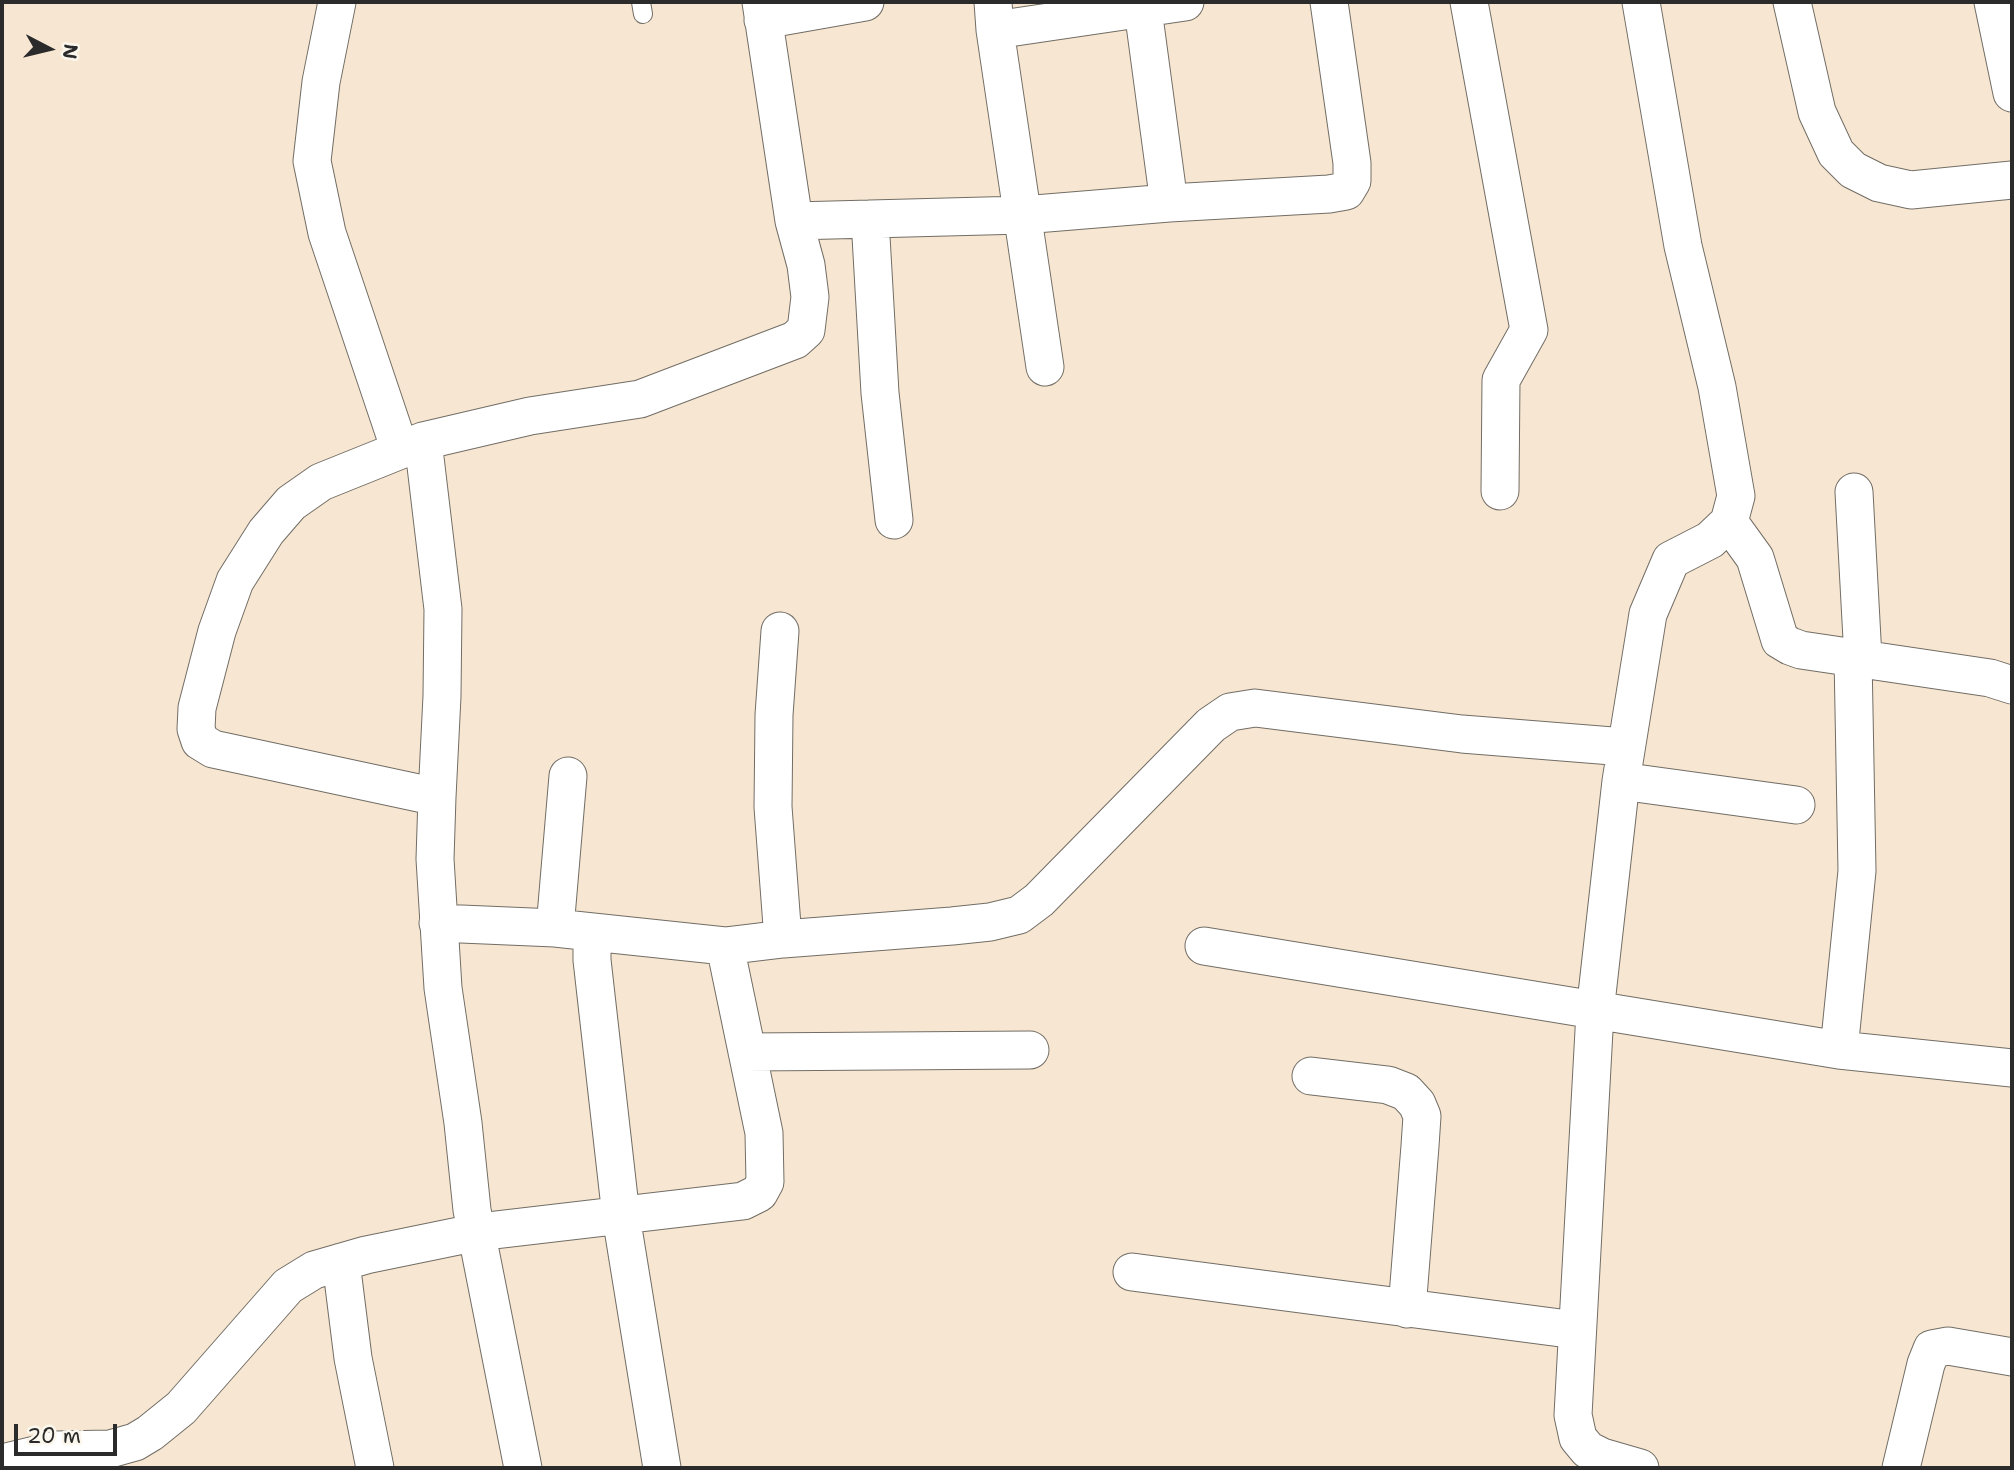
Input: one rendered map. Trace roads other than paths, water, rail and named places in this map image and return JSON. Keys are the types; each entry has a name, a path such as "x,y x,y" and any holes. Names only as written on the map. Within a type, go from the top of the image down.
{"street":[{"path":"337,2 321,82 312,161 327,233 412,445 443,609 435,859 443,988 463,1123 472,1210 523,1468"},
{"path":"436,797 213,749 200,741 196,729 197,708 217,631 235,581 265,532 290,503 321,482 412,445 530,416 640,398 795,340 806,330 810,297 806,265 794,221 762,11 865,2"},
{"path":"1045,368 994,16 1185,2"},
{"path":"794,221 1023,215 1346,191 1352,181 1352,163 1329,2"},
{"path":"1469,2 1529,330 1501,380 1500,491"},
{"path":"1640,1468 1588,1450 1578,1438 1573,1415 1595,1012 1623,764 1648,614 1671,560 1710,540 1730,522 1736,496 1717,387 1683,246 1641,2"},
{"path":"1793,2 1818,112 1836,153 1853,170 1879,183 1911,190 2012,180"},
{"path":"1993,2 2012,93"},
{"path":"1142,5 1169,203"},
{"path":"870,219 880,393 894,520"},
{"path":"1839,1050 1857,871 1858,658 1854,492"},
{"path":"1730,522 1755,558 1780,640 1801,650 1990,678 2012,685"},
{"path":"780,631 774,715 773,807 783,939"},
{"path":"438,923 555,928 725,946 990,922 1018,915 1039,900 1210,725 1230,712 1255,708 1462,734 1623,764 1796,804"},
{"path":"555,928 568,776"},
{"path":"592,932 592,960 621,1216 662,1468"},
{"path":"2,1463 56,1450 110,1449 135,1442 150,1433 181,1408 288,1286 314,1270 478,1233 743,1201 759,1194 765,1182 764,1133 725,946"},
{"path":"1204,946 1839,1050 2012,1068"},
{"path":"747,1052 1030,1050"},
{"path":"1311,1076 1388,1085 1406,1092 1418,1104 1422,1116 1407,1309"},
{"path":"341,1262 353,1358 375,1468"},
{"path":"1132,1272 1576,1330"},
{"path":"1901,1468 1932,1349 1948,1346 2012,1357"}]}
